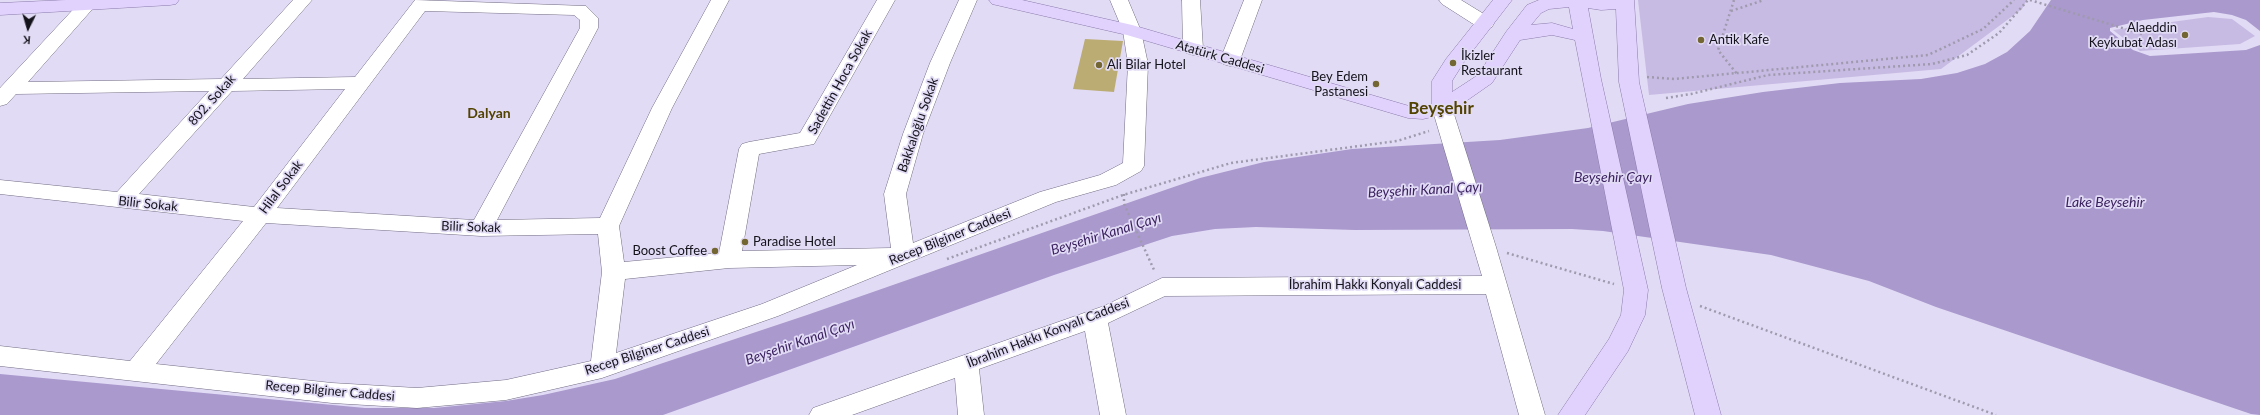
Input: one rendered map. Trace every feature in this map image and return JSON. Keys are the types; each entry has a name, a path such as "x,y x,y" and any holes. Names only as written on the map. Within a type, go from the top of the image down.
{"main road":[{"path":"0,9 170,0"},
{"name":"Atatürk Caddesi","path":"998,0 1026,3 1132,31 1408,112 1428,112 1445,122 1485,79 1513,36 1534,9 1545,4 1577,0 1601,5 1626,1"},
{"path":"1445,122 1442,81 1456,59 1503,0"},
{"path":"1571,415 1618,344 1634,316 1635,286 1591,79 1577,0"},
{"path":"1626,1 1629,79 1676,294 1708,415"},
{"path":"1513,36 1531,30 1552,29 1584,37"}],"street":[{"name":"802. Sokak","path":"121,201 303,0"},
{"path":"602,368 614,272 608,226 662,108 720,0"},
{"name":"Sadettin Hoca Sokak","path":"729,260 749,150 807,139 886,0"},
{"name":"Bakkaloğlu Sokak","path":"903,256 895,194 913,134 940,63 968,0"},
{"path":"1119,0 1132,31"},
{"path":"1191,0 1193,49"},
{"path":"1230,60 1254,0"},
{"path":"1448,0 1485,23"},
{"path":"423,2 579,10 588,18 590,28 481,228"},
{"name":"Hilal Sokak","path":"135,372 260,215 423,2"},
{"path":"5,94 87,5"},
{"name":"Recep Bilginer Caddesi","path":"0,356 332,393 418,398 506,390 602,368 770,310 1048,197 1108,180 1133,166 1138,64 1132,31"},
{"path":"5,94 226,84 361,83"},
{"path":"1445,122 1485,247 1532,415"},
{"name":"Bilir Sokak","path":"0,187 260,215 481,228 608,226"},
{"path":"614,272 729,260 903,256"},
{"name":"İbrahim Hakkı Konyalı Caddesi","path":"822,415 1112,312 1162,287 1496,285"},
{"path":"1095,318 1113,415"},
{"path":"966,364 971,415"}],"path":[{"path":"1734,0 1718,50 1737,74"},
{"path":"1731,12 1764,0"},
{"path":"1629,79 1674,79 1737,74 1928,55 1983,29 2014,0"},
{"path":"1666,98 1691,94 1768,75 1932,64 1967,55 1999,33 2030,0 2142,34"},
{"path":"943,260 1124,195 1231,163 1303,152 1397,141 1445,122"},
{"path":"1124,204 1149,258"},
{"path":"1485,247 1635,286"},
{"path":"1676,294 1697,305 1745,321 1996,415"}],"shaded area":[{"path":"1638,0 2027,0 2022,9 1941,69 1649,95"},
{"path":"2208,17 2232,19 2255,36 2240,44 2140,51 2113,30"}],"water":[{"name":"Lake Beysehir","path":"2051,0 2260,0 2260,31 2246,20 2232,15 2214,12 2143,20 2110,28 2110,31 2133,50 2150,56 2246,50 2260,45 2260,415 2251,414 1936,307 1869,281 1771,255 1603,231 1572,229 1355,230 1256,227 1215,229 1172,236 1054,275 663,415 0,415 0,374 365,408 434,408 506,401 543,395 615,379 807,315 1200,178 1264,162 1352,149 1500,140 1588,128 1688,104 1763,92 1840,83 1921,79 1957,73 1985,64 2007,52 2030,31"}],"building":[{"name":"Ali Bilar Hotel","path":"1085,39 1123,41 1114,92 1073,89"}],"place":[{"name":"Alaeddin Keykubat Adası","path":"2185,35"},
{"name":"Antik Kafe","path":"1701,40"},
{"name":"İkizler Restaurant","path":"1453,63"},
{"name":"Ali Bilar Hotel","path":"1099,65"},
{"name":"Bey Edem Pastanesi","path":"1376,84"},
{"name":"Paradise Hotel","path":"745,242"},
{"name":"Boost Coffee","path":"715,251"}],"district":[{"name":"Beyşehir","path":"1441,109"},
{"name":"Dalyan","path":"489,113"}],"water label":[{"name":"Beyşehir Çayı","path":"1613,177"},
{"name":"Beyşehir Kanal Çayı","path":"1425,190"},
{"name":"Beyşehir Kanal Çayı","path":"1106,234"},
{"name":"Beyşehir Kanal Çayı","path":"800,342"}]}
